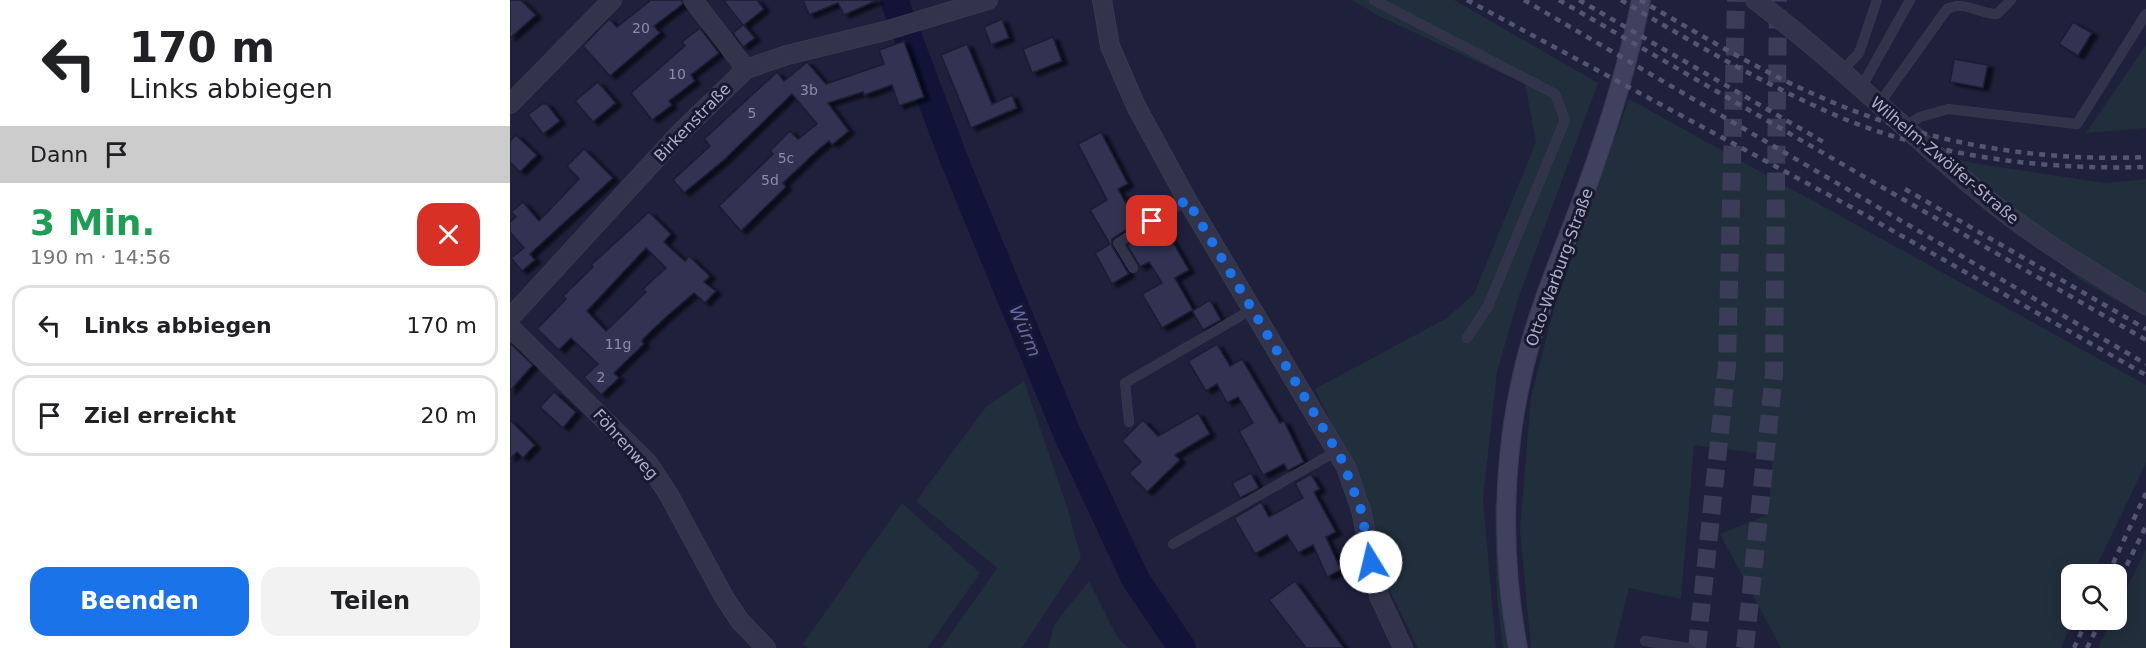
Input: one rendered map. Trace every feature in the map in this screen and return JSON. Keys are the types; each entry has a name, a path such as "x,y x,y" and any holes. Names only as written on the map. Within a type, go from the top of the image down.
{"main road":[{"name":"Otto-Warburg-Straße","path":"1518,648 1509,567 1507,504 1511,439 1523,372 1542,303 1617,103 1641,0"}],"street":[{"path":"510,104 612,0"},
{"path":"693,0 746,69"},
{"name":"Birkenstraße","path":"510,318 677,136 746,69 787,55 926,19 988,0"},
{"path":"1090,0 1103,8 1108,39 1136,106 1187,200 1337,451 1361,510 1379,596 1403,648"},
{"name":"Wilhelm-Zwölfer-Straße","path":"1755,0 1804,37 2015,221 2053,248 2146,305"},
{"name":"Föhrenweg","path":"510,327 648,463 669,495 724,597 762,644"}],"lane":[{"path":"1374,0 1555,94 1565,120 1488,306 1467,338"},
{"path":"1842,71 1858,53 1877,0"},
{"path":"1861,88 1910,0"},
{"path":"1879,104 1947,9 1955,4 1968,5 1987,14 1997,14 2011,0"},
{"path":"1906,126 1920,117 1948,109 2077,124 2146,14"},
{"path":"1133,268 1118,243 1187,200"},
{"path":"1129,422 1125,383 1251,310"},
{"path":"1173,544 1337,451"},
{"path":"1645,641 1688,648"}],"shaded area":[{"path":"1352,0 1454,0 1598,83 1519,296 1497,372 1483,499 1496,648 1418,648 1385,581 1367,495 1315,389 1447,318 1474,294 1536,142 1525,84 1381,17"},
{"path":"2146,45 2146,128 2086,133"},
{"path":"1629,99 2146,385 2146,463 2098,564 2061,564 2061,630 2069,630 2061,648 1781,648 1720,534 1768,515 1773,455 1694,445 1681,599 1629,588 1614,648 1531,648 1520,530 1531,397 1556,301"},
{"path":"1924,153 1985,165 2105,183 2146,179 2146,317 2082,281"},
{"path":"1024,381 1068,510 1081,558 1022,648 941,648 997,568 916,501 986,407"},
{"path":"902,503 980,573 927,648 808,648 803,644"},
{"path":"1495,503 1499,503 1509,648 1503,648 1497,598"},
{"path":"2146,549 2146,648 2098,648 2106,630 2127,630 2127,588"},
{"path":"1089,581 1117,637 1128,648 1048,648 1054,625"}],"building":[{"path":"510,0 521,0 536,15 510,38"},
{"path":"651,0 682,0 683,4 654,26 660,33 610,76 583,46 609,19 617,27"},
{"path":"723,0 757,0 764,9 744,25 755,38 743,47 733,33 743,25"},
{"path":"803,0 878,0 844,15 838,3 809,15"},
{"path":"1002,19 1009,38 991,45 984,27"},
{"path":"2073,22 2092,33 2078,56 2059,44"},
{"path":"700,28 719,53 691,75 695,81 669,101 672,105 652,120 631,93 685,46 682,42"},
{"path":"1053,37 1062,61 1032,73 1023,49"},
{"path":"904,41 924,97 899,106 892,85 864,95 863,92 828,103 849,131 832,145 829,141 818,150 783,183 786,187 741,231 719,206 773,154 770,151 790,131 798,139 817,124 792,94 724,160 684,193 673,180 710,146 704,139 777,72 784,81 807,62 826,84 884,64 879,50"},
{"path":"967,44 992,104 1012,95 1017,108 971,128 941,55"},
{"path":"1954,59 1988,65 1983,88 1950,82"},
{"path":"598,82 616,103 593,122 575,101"},
{"path":"542,104 547,104 560,121 543,134 528,115"},
{"path":"1101,132 1128,184 1118,189 1135,219 1152,209 1154,212 1112,239 1112,246 1129,274 1112,284 1095,253 1110,244 1090,210 1107,200 1078,144"},
{"path":"516,135 537,155 520,172 510,162 510,141"},
{"path":"584,149 613,178 530,254 535,260 522,271 511,258 524,248 510,232 510,222 516,217 511,212 523,202 539,221 579,179 567,166"},
{"path":"649,212 671,234 664,242 685,261 689,256 710,276 704,282 716,291 705,303 694,293 665,318 644,338 642,341 644,344 614,373 619,378 601,395 584,377 598,364 571,338 559,350 537,329 566,299 563,296 593,267 591,265","holes":["646,248 666,268 643,289 646,292 606,331 587,311"]},
{"path":"1162,223 1189,270 1175,278 1193,310 1162,328 1142,294 1162,283 1149,262 1140,267 1127,245"},
{"path":"1210,300 1221,320 1203,330 1192,311"},
{"path":"510,343 533,365 510,391"},
{"path":"1217,344 1230,366 1242,359 1280,423 1284,421 1304,462 1288,471 1284,464 1263,475 1239,431 1253,423 1238,397 1227,403 1217,384 1206,391 1188,361"},
{"path":"554,392 576,412 563,428 540,407"},
{"path":"1198,413 1210,434 1175,455 1180,460 1147,492 1129,473 1141,462 1122,441 1143,420 1158,436"},
{"path":"510,420 535,445 523,458 517,452 510,459"},
{"path":"1251,473 1259,488 1240,498 1232,483"},
{"path":"1311,474 1320,489 1314,492 1336,532 1326,537 1341,570 1327,577 1313,545 1298,553 1287,535 1255,554 1234,518 1261,502 1269,517 1303,498 1295,483"},
{"path":"1295,581 1344,648 1306,648 1269,600"}],"waterway":[{"name":"Würm","path":"894,0 955,162 1067,433 1136,580 1182,648"}],"tunnel":[{"path":"1697,648 1727,366 1736,0"},
{"path":"1745,648 1774,374 1778,0"}],"railway":[{"path":"1467,0 1851,207 2146,375"},
{"path":"1524,0 2146,364"},
{"path":"1559,0 2146,340"},
{"path":"1579,0 1827,144"},
{"path":"1621,0 1757,78 1842,118 1915,143 2030,163 2146,167"},
{"path":"1640,0 1778,77 1825,99 1902,127 1942,138 2023,152 2105,158 2146,157"},
{"path":"1905,189 2146,329"},
{"path":"2113,564 2146,493"},
{"path":"2127,565 2146,526"},
{"path":"2074,648 2082,630"},
{"path":"2087,648 2096,630"}],"route":[{"path":"1152,221 1187,200 1342,460 1361,510 1371,562"}]}
